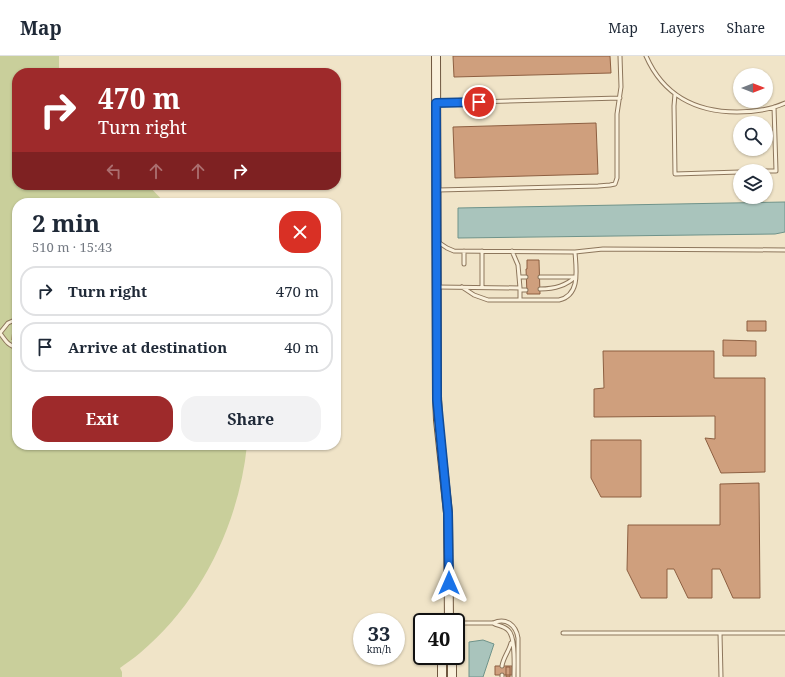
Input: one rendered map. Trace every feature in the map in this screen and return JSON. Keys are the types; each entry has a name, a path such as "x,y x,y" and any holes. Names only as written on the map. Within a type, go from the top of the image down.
{"street":[{"path":"436,56 437,400 448,513 449,613"},
{"path":"442,665 442,677"},
{"path":"452,665 452,677"}],"lane":[{"path":"436,190 598,186 615,184 617,180 617,114 621,87 620,56"},
{"path":"646,56 661,81 675,94 696,105 718,111 741,112 757,111 785,103"},
{"path":"675,94 675,174 733,172"},
{"path":"436,103 620,98"},
{"path":"773,171 776,171 774,107"},
{"path":"436,241 454,251 575,252 603,249 785,250"},
{"path":"464,251 464,264"},
{"path":"482,251 482,287"},
{"path":"512,251 518,265 520,277 520,300"},
{"path":"462,287 485,300 564,299 568,297 573,290 575,282 575,252"},
{"path":"520,277 526,277"},
{"path":"540,277 575,277"},
{"path":"540,290 564,285 575,277"},
{"path":"436,286 526,290"},
{"path":"12,321 8,323 0,333 6,342 12,346"},
{"path":"465,623 493,623 498,621 507,622 512,626 517,633 518,638 518,677"},
{"path":"493,623 508,630 511,634 514,654 514,677"},
{"path":"563,633 785,633"},
{"path":"720,633 721,677"},
{"path":"502,666 502,662 510,648 512,639"}],"green space":[{"path":"0,56 59,56 59,68 12,68 12,190 153,190 160,198 12,198 12,450 246,450 243,475 226,532 199,586 162,633 140,653 120,668 122,677 0,677"}],"water":[{"path":"773,202 785,202 785,232 775,234 458,238 458,208 733,203 773,204"},
{"path":"483,640 494,644 483,677 469,677 469,642"}],"building":[{"path":"453,56 610,56 611,73 454,77"},
{"path":"596,123 598,174 455,178 453,127"},
{"path":"527,260 539,260 540,294 527,294"},
{"path":"747,321 766,321 766,331 747,331"},
{"path":"723,340 756,341 756,356 723,356"},
{"path":"603,351 714,351 714,378 765,378 765,472 721,473 705,438 715,439 715,416 594,417 594,389 604,388"},
{"path":"591,440 641,440 641,497 601,497 591,478"},
{"path":"759,483 760,598 733,598 720,569 712,569 712,598 688,598 674,569 667,569 667,598 641,598 627,570 628,525 720,525 720,484"},
{"path":"495,666 512,666 512,675 495,675"},
{"path":"506,667 510,667 510,677 506,677"}],"route":[{"path":"449,583 448,513 437,400 436,103 479,102"}]}
